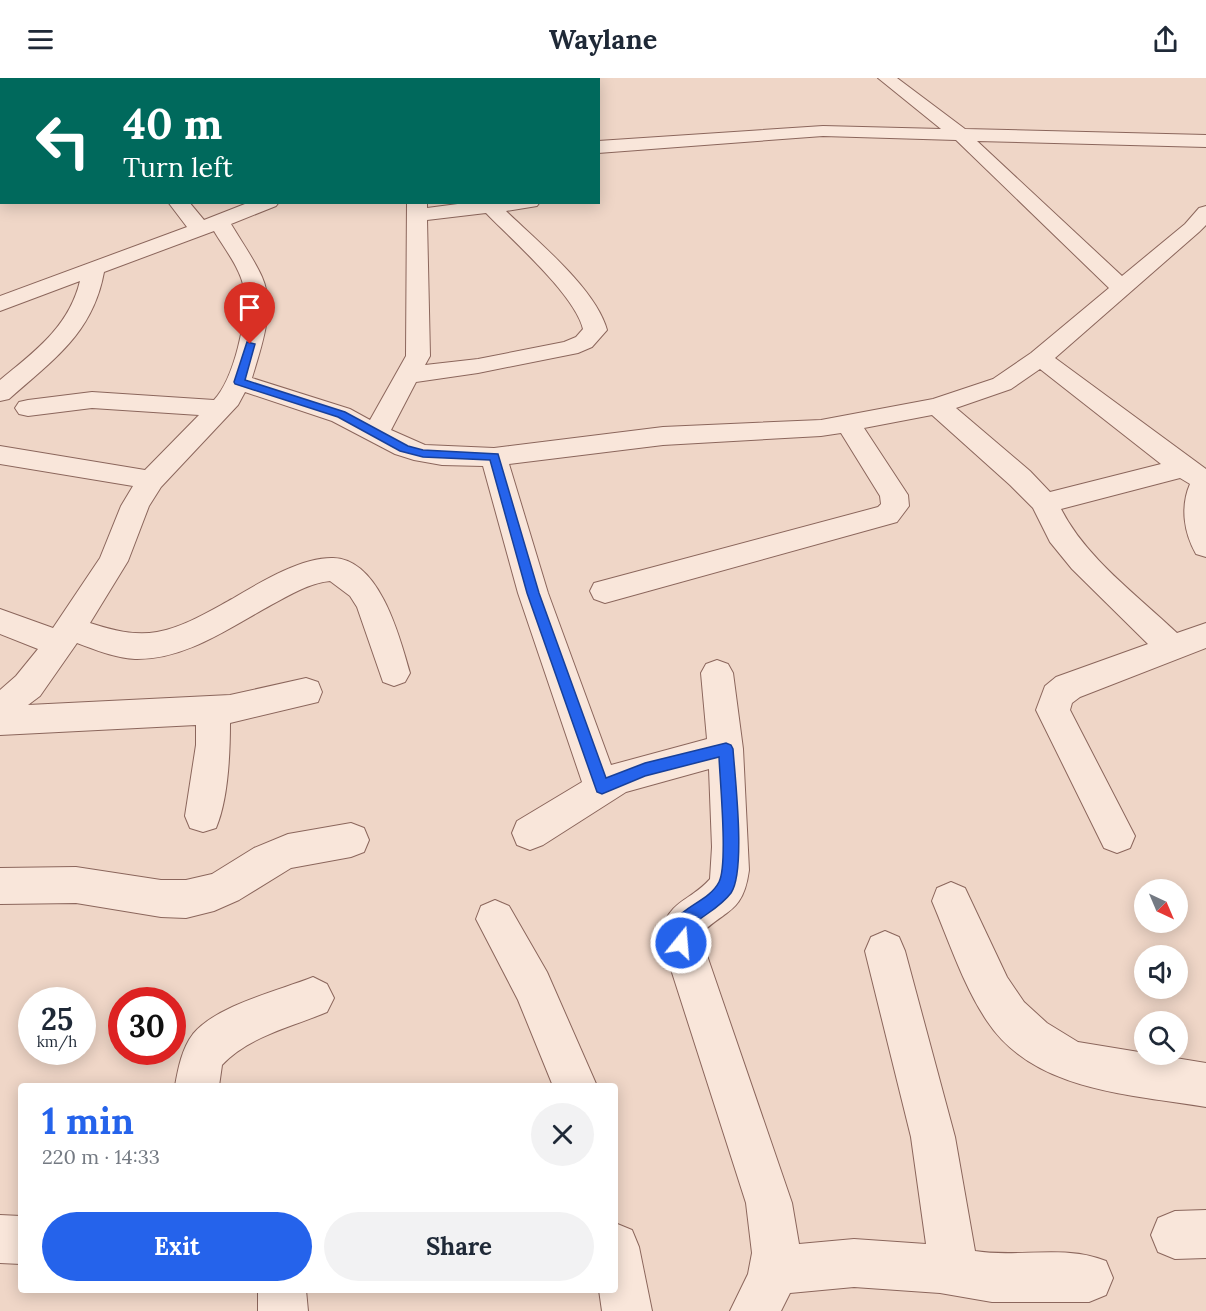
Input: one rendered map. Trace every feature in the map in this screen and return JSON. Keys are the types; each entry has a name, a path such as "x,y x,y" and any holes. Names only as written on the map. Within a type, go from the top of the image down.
{"street":[{"path":"886,78 962,136 1121,287"},
{"path":"600,147 785,132 1206,141"},
{"path":"0,710 28,686 65,636 113,561 135,506 151,480 220,408 239,382 255,324 255,289 251,277 210,225 181,204"},
{"path":"0,304 264,204"},
{"path":"376,433 418,356 417,209 514,204"},
{"path":"409,375 478,366 570,348 584,342 595,330 592,318 579,297 491,207"},
{"path":"239,382 341,415 404,448 423,454 494,457 663,436 821,428 937,406 1002,384 1041,358 1121,287 1201,224"},
{"path":"30,424 0,394 65,333 80,314 88,296 94,269"},
{"path":"1041,358 1198,476"},
{"path":"3,456 30,424 93,400 220,408"},
{"path":"937,406 1020,477 1044,503 1060,535 1082,561 1172,647"},
{"path":"605,591 886,515 894,509 896,502 894,495 848,423"},
{"path":"3,456 78,466 151,480"},
{"path":"494,457 533,593 602,788"},
{"path":"1044,503 1198,476"},
{"path":"1198,476 1198,515 1200,530 1206,546"},
{"path":"0,621 65,636 133,646 166,644 183,639 310,573 335,570 356,583 375,608 394,673"},
{"path":"1117,836 1053,710 1057,696 1068,687 1206,635"},
{"path":"717,673 726,749 731,864 726,886 712,903 691,915 682,924 679,932 769,1203 776,1253 764,1291"},
{"path":"0,720 230,710 306,692"},
{"path":"203,816 213,745 213,710"},
{"path":"530,833 618,779 726,749"},
{"path":"0,886 29,884 86,886 186,899 216,892 241,880 279,855 295,849 351,840"},
{"path":"951,901 998,1001 1023,1031 1062,1057 1077,1063 1206,1085"},
{"path":"495,919 533,986 574,1083"},
{"path":"885,951 933,1137 954,1271"},
{"path":"197,1083 200,1065 206,1051 223,1035 313,998"},
{"path":"0,1239 18,1240"},
{"path":"618,1263 627,1311"},
{"path":"764,1291 854,1263 891,1264 992,1278 1089,1278"},
{"path":"282,1293 283,1311"}],"route":[{"path":"250,344 239,382 341,415 404,448 423,454 494,457 533,593 602,788 618,779 645,770 726,749 731,864 726,886 712,903 691,915 682,924 679,932 681,943"}]}
